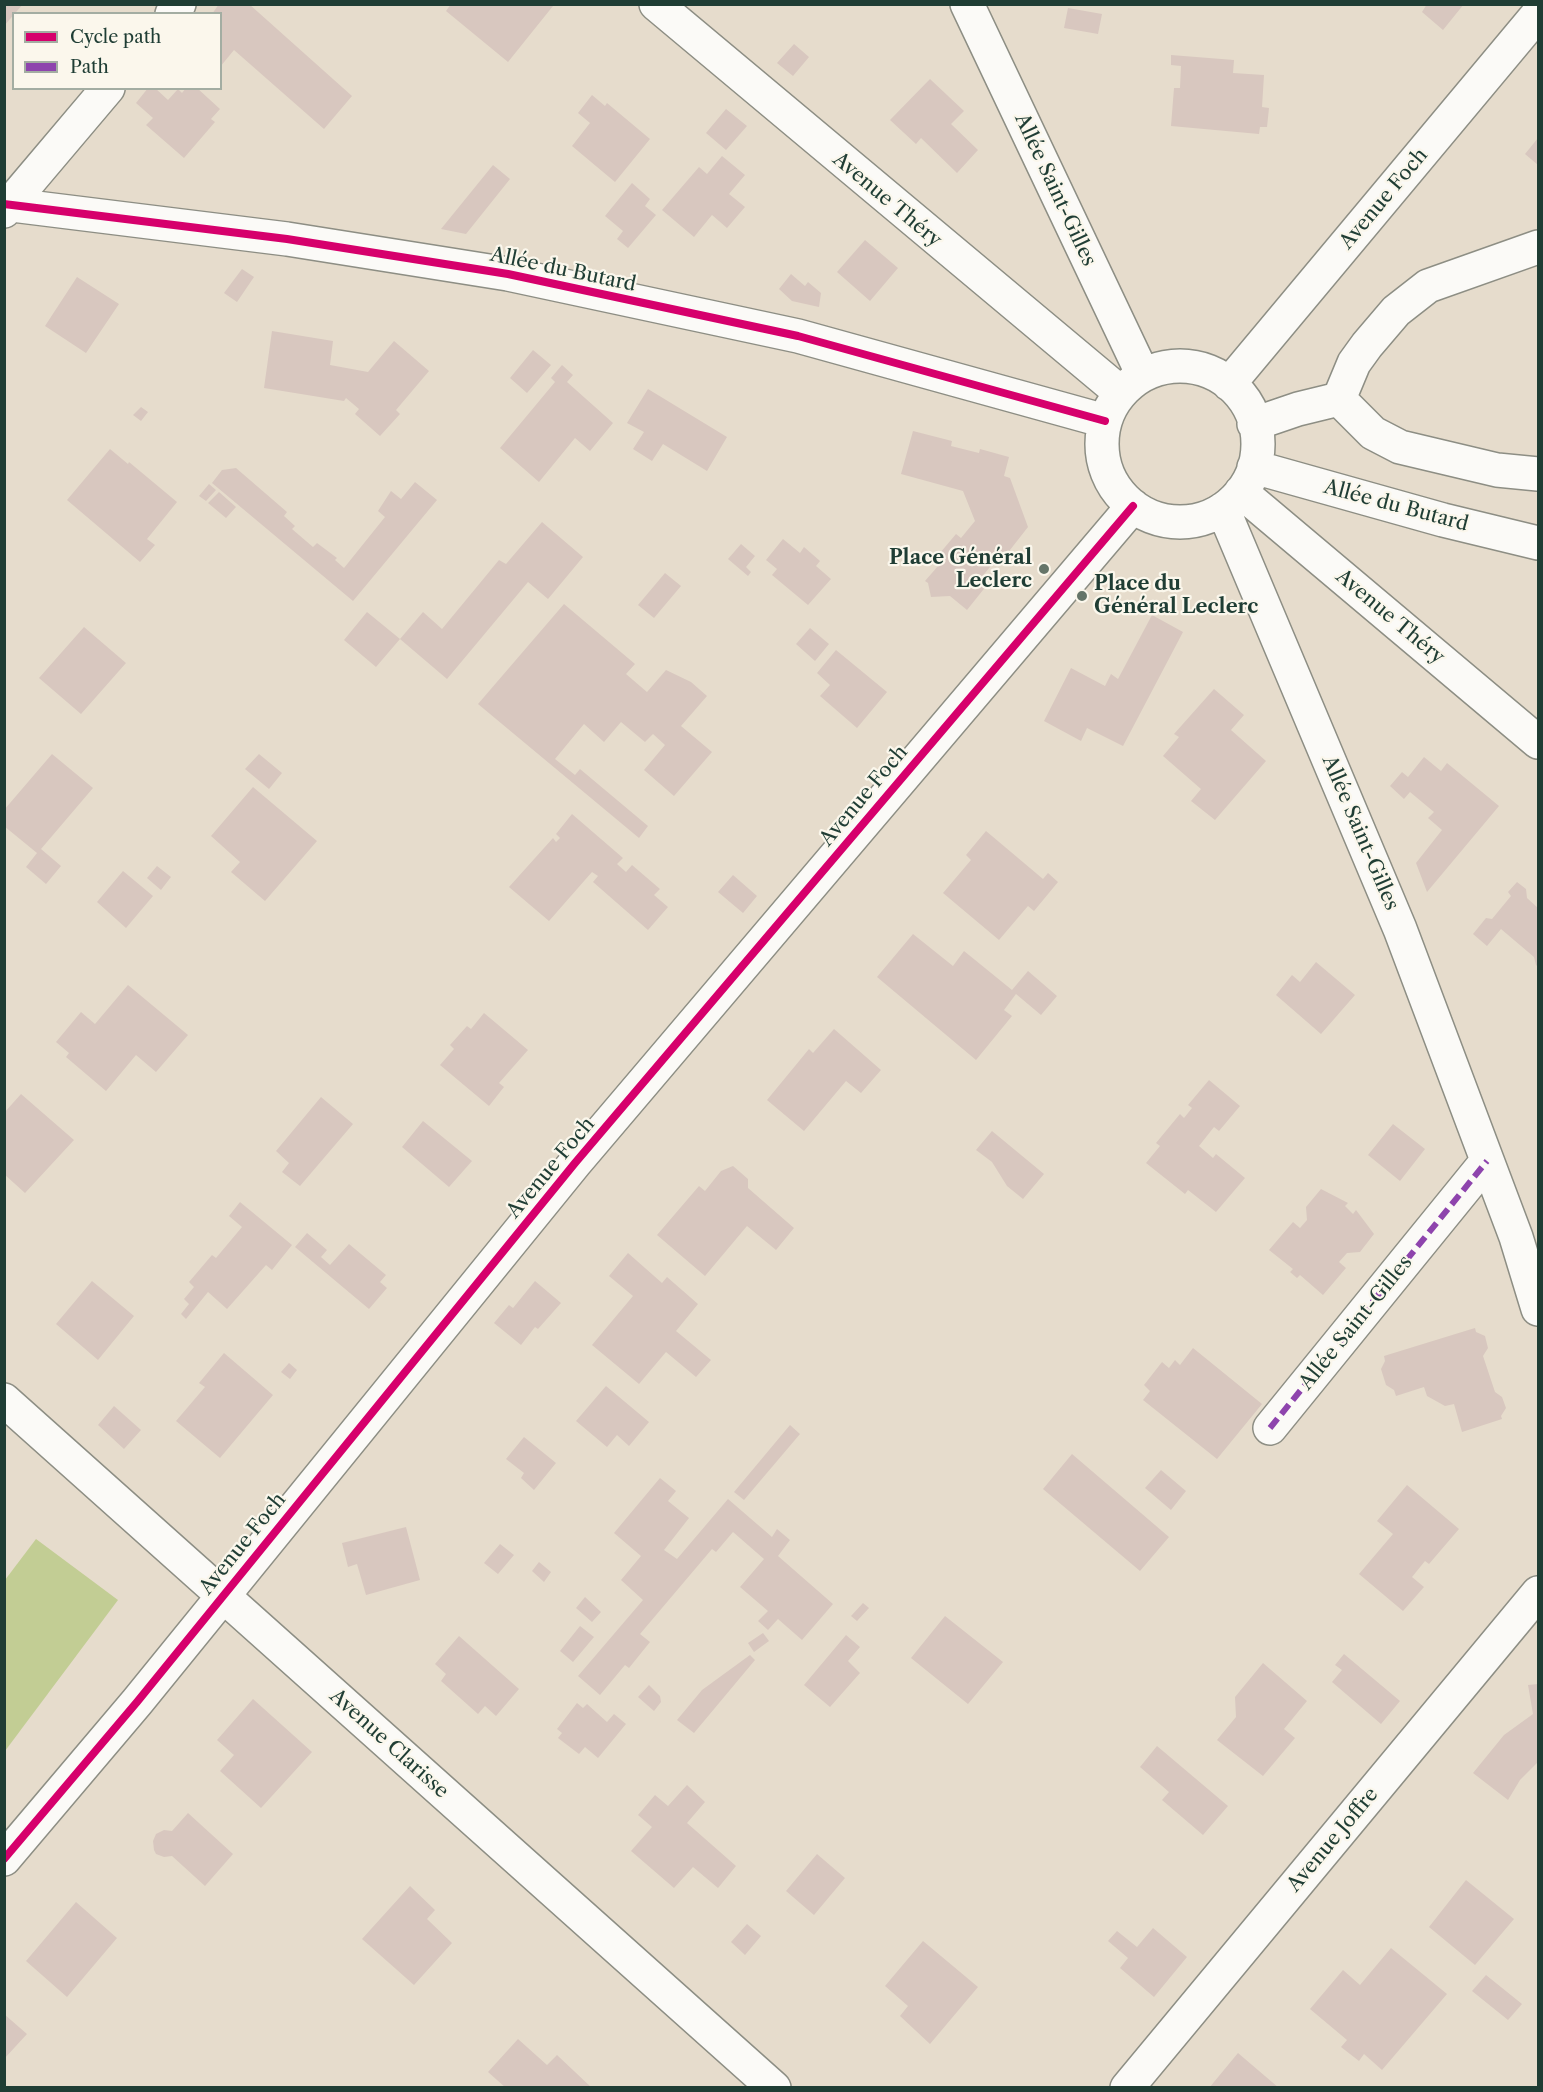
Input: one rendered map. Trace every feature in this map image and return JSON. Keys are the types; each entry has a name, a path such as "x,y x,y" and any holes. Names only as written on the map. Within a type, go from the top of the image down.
{"street":[{"name":"Avenue Théry","path":"656,4 1132,384"},
{"name":"Allée Saint-Gilles","path":"967,4 1132,384"},
{"name":"Avenue Foch","path":"1229,384 1539,14"},
{"path":"6,206 106,90"},
{"name":"Allée du Butard","path":"6,206 287,239 508,274 798,336 1105,421"},
{"path":"1339,399 1354,363 1367,345 1396,311 1428,286 1536,257"},
{"path":"1165,367 1195,368 1212,374 1229,384 1240,395 1254,424 1257,452 1239,490 1195,522 1177,524 1155,519 1133,506 1113,484 1103,454 1105,421 1111,406 1132,384 1165,367"},
{"path":"1254,424 1298,409 1339,399"},
{"path":"1339,399 1373,433 1400,447 1497,470 1539,474"},
{"name":"Avenue Théry","path":"1239,490 1539,742"},
{"name":"Allée Saint-Gilles","path":"1239,490 1516,1237 1539,1309"},
{"name":"Allée du Butard","path":"1239,490 1443,520 1539,543"},
{"name":"Avenue Foch","path":"4,1859 575,1163 1133,506"},
{"name":"Allée Saint-Gilles","path":"1270,1428 1487,1161"},
{"name":"Avenue Clarisse","path":"4,1400 774,2088"},
{"name":"Avenue Joffre","path":"1127,2088 1539,1593"}],"green space":[{"path":"36,1539 118,1600 5,1751 5,1580"}],"building":[{"path":"4,4 23,4 16,12 12,12 12,17 4,26"},
{"path":"219,4 249,4 352,96 324,129 234,50 222,65 222,12 213,12"},
{"path":"451,4 551,4 553,6 508,62 446,11"},
{"path":"1427,4 1464,4 1443,30 1422,12"},
{"path":"1068,8 1102,14 1098,34 1064,28"},
{"path":"794,44 809,57 793,76 777,63"},
{"path":"1171,55 1234,60 1233,73 1264,75 1262,107 1269,108 1267,127 1260,127 1259,134 1171,126 1174,88 1180,88 1181,66 1171,65"},
{"path":"930,79 964,111 951,124 978,150 957,173 921,138 916,144 890,120"},
{"path":"146,90 157,90 168,100 177,90 182,93 184,90 199,90 220,109 211,119 215,122 184,158 146,125 153,118 136,103"},
{"path":"592,95 605,106 607,103 650,139 615,182 572,146 590,123 578,113"},
{"path":"726,109 747,126 726,150 706,133"},
{"path":"1538,138 1538,165 1525,154"},
{"path":"722,156 745,175 729,194 745,207 727,228 712,215 694,237 662,210 699,167 707,174"},
{"path":"493,165 510,179 466,234 441,229"},
{"path":"632,183 650,199 645,206 656,215 628,248 617,239 623,231 605,216"},
{"path":"865,240 898,268 870,301 837,272"},
{"path":"242,269 254,277 237,302 224,293"},
{"path":"791,274 805,286 808,282 821,293 819,307 792,301 779,289"},
{"path":"77,277 119,304 86,353 45,326"},
{"path":"272,331 333,341 330,365 368,372 394,341 429,371 396,410 400,414 380,436 355,414 359,409 346,398 344,401 264,388"},
{"path":"533,350 551,365 527,393 510,378"},
{"path":"562,365 573,375 567,382 613,423 590,451 575,438 539,482 500,448 555,382 551,378"},
{"path":"648,389 727,437 707,471 663,444 652,461 633,449 644,432 627,423"},
{"path":"141,407 148,412 141,421 133,415"},
{"path":"913,431 952,441 951,446 979,453 980,449 1009,457 1004,476 1010,478 1028,527 999,564 995,561 980,579 987,585 967,610 950,596 931,597 928,583 925,581 945,558 940,553 956,534 961,538 975,521 963,491 901,474"},
{"path":"110,449 177,502 147,539 155,545 140,562 67,500"},
{"path":"236,468 287,512 284,516 295,526 292,529 313,547 317,543 337,558 335,560 344,568 385,517 378,511 391,491 401,499 415,482 437,500 353,601 212,483 222,470"},
{"path":"209,484 216,490 206,501 199,496"},
{"path":"219,492 236,507 226,518 208,503"},
{"path":"542,522 583,557 548,599 528,582 447,679 400,639 423,612 442,629 499,560 506,564"},
{"path":"783,539 800,553 804,547 820,561 816,566 831,579 808,605 772,575 777,569 766,560"},
{"path":"741,544 755,556 746,567 751,572 748,576 728,559"},
{"path":"665,573 681,586 654,618 638,605"},
{"path":"564,604 635,664 626,674 647,692 666,670 691,682 707,696 681,726 712,752 674,796 644,770 665,745 653,734 645,742 621,722 604,742 584,724 555,759 575,775 580,769 648,826 639,838 478,704"},
{"path":"367,612 400,639 376,667 344,640"},
{"path":"1152,615 1183,632 1123,746 1087,728 1081,741 1044,721 1071,668 1105,686 1111,674 1118,679"},
{"path":"84,627 126,663 81,714 39,678"},
{"path":"810,628 829,644 815,661 796,644"},
{"path":"836,650 887,692 857,728 820,696 830,685 817,673"},
{"path":"1214,689 1244,715 1231,730 1266,761 1215,820 1191,801 1201,789 1163,756 1179,737 1174,734"},
{"path":"52,754 93,788 41,849 61,866 46,884 26,867 37,853 4,826 4,810"},
{"path":"259,754 282,773 269,789 245,769"},
{"path":"1424,757 1441,771 1447,763 1499,806 1427,892 1416,863 1442,830 1428,818 1434,812 1410,792 1404,799 1390,786 1402,772 1408,777"},
{"path":"253,787 317,841 265,901 231,872 240,862 211,836"},
{"path":"572,814 623,858 617,864 626,872 632,865 660,889 654,895 668,907 648,930 593,882 598,876 592,872 549,921 509,887 553,838 556,842 560,838 556,834"},
{"path":"986,831 1043,879 1048,873 1058,882 1034,911 1028,906 999,940 943,893 971,860 966,855"},
{"path":"157,866 171,877 161,890 147,878"},
{"path":"123,871 153,896 126,928 97,902"},
{"path":"733,875 757,896 743,913 718,892"},
{"path":"1517,882 1526,889 1527,898 1538,908 1538,967 1534,957 1501,929 1487,946 1473,934 1486,918 1492,919 1511,896 1508,892"},
{"path":"913,934 953,966 964,951 1012,990 1028,971 1057,996 1041,1015 1016,994 1004,1010 1012,1016 976,1060 877,977"},
{"path":"1316,962 1355,995 1321,1034 1276,995 1292,975 1300,982"},
{"path":"128,985 188,1035 156,1072 136,1055 106,1091 66,1057 69,1053 56,1042 81,1012 95,1024"},
{"path":"484,1013 528,1050 499,1083 504,1087 489,1106 440,1065 454,1049 450,1045 467,1026 471,1029"},
{"path":"834,1029 881,1070 861,1093 846,1081 804,1131 767,1100 809,1049 813,1053"},
{"path":"1209,1080 1240,1106 1219,1131 1214,1127 1199,1146 1213,1158 1216,1154 1245,1178 1216,1212 1188,1190 1185,1194 1146,1163 1160,1146 1156,1143 1180,1114 1184,1118 1192,1108 1188,1105"},
{"path":"21,1094 74,1140 25,1193 4,1174 4,1113"},
{"path":"321,1097 353,1124 300,1186 282,1172 289,1163 276,1151"},
{"path":"423,1121 472,1161 449,1187 402,1147"},
{"path":"1393,1124 1425,1149 1400,1181 1368,1155"},
{"path":"992,1131 1044,1174 1023,1199 1007,1186 992,1162 976,1150"},
{"path":"733,1166 748,1179 748,1188 794,1228 776,1250 747,1226 705,1276 657,1235 699,1186 705,1191 721,1171"},
{"path":"1321,1189 1348,1203 1345,1206 1353,1214 1356,1210 1374,1234 1360,1252 1347,1253 1339,1262 1346,1268 1323,1295 1300,1275 1297,1278 1290,1272 1293,1269 1269,1250 1293,1222 1300,1228 1307,1220 1306,1207"},
{"path":"240,1202 292,1245 272,1270 266,1265 227,1309 208,1292 186,1319 181,1314 189,1304 184,1299 194,1287 189,1282 212,1255 216,1258 242,1227 229,1216"},
{"path":"307,1233 327,1250 321,1257 330,1265 349,1244 386,1275 380,1282 387,1288 369,1309 295,1247"},
{"path":"628,1253 662,1283 667,1277 698,1304 676,1331 711,1360 696,1377 666,1352 639,1384 592,1345 633,1296 609,1276"},
{"path":"92,1281 134,1316 98,1360 56,1324"},
{"path":"535,1281 561,1303 538,1329 535,1327 521,1345 494,1323 509,1305 513,1308"},
{"path":"1475,1328 1476,1332 1485,1336 1488,1348 1483,1356 1495,1392 1502,1397 1506,1408 1501,1416 1502,1419 1462,1432 1454,1404 1445,1406 1427,1396 1424,1387 1396,1396 1394,1390 1386,1385 1381,1369 1385,1361 1384,1356"},
{"path":"1193,1348 1262,1404 1217,1459 1143,1400 1150,1391 1144,1385 1162,1362 1169,1368 1175,1360 1180,1365"},
{"path":"224,1353 273,1395 220,1458 176,1421 205,1387 199,1383"},
{"path":"289,1363 297,1370 290,1379 281,1372"},
{"path":"606,1386 649,1422 629,1446 617,1435 607,1447 576,1421"},
{"path":"114,1406 141,1430 124,1449 98,1425"},
{"path":"790,1425 800,1434 744,1500 734,1492"},
{"path":"524,1437 556,1463 534,1490 521,1478 524,1473 506,1459"},
{"path":"1072,1454 1169,1537 1140,1571 1043,1489"},
{"path":"1161,1470 1186,1491 1171,1510 1145,1488"},
{"path":"660,1478 676,1491 668,1501 689,1518 664,1550 677,1559 728,1499 772,1537 777,1529 790,1540 778,1556 833,1604 802,1640 778,1619 768,1630 758,1621 768,1611 740,1587 764,1559 733,1532 716,1552 712,1549 640,1634 650,1642 629,1668 625,1665 600,1695 578,1676 643,1600 621,1580 641,1556 614,1533"},
{"path":"1407,1485 1459,1529 1429,1564 1425,1561 1412,1577 1424,1587 1403,1611 1359,1574 1393,1534 1377,1521"},
{"path":"406,1527 420,1580 366,1595 357,1564 348,1567 342,1543"},
{"path":"500,1544 514,1555 498,1574 484,1563"},
{"path":"539,1562 551,1572 544,1582 532,1571"},
{"path":"585,1597 601,1612 592,1622 576,1608"},
{"path":"863,1603 869,1608 857,1621 851,1616"},
{"path":"945,1616 1003,1662 968,1704 911,1658"},
{"path":"580,1626 594,1637 573,1662 560,1651"},
{"path":"763,1633 769,1641 754,1652 748,1643"},
{"path":"846,1635 860,1647 848,1661 860,1673 830,1707 804,1685"},
{"path":"459,1636 519,1689 496,1716 485,1706 478,1714 441,1681 446,1674 435,1664"},
{"path":"1344,1654 1400,1701 1381,1724 1332,1682 1342,1670 1335,1665"},
{"path":"750,1655 755,1660 694,1733 677,1720 702,1690"},
{"path":"1263,1663 1307,1701 1284,1729 1295,1738 1263,1776 1217,1740 1236,1717 1235,1697"},
{"path":"1538,1684 1538,1762 1520,1780 1508,1800 1473,1773 1504,1735 1533,1714 1528,1685"},
{"path":"649,1685 660,1696 661,1702 654,1711 638,1697"},
{"path":"253,1699 312,1752 261,1808 220,1771 234,1755 217,1740"},
{"path":"577,1703 583,1708 587,1704 607,1722 614,1714 626,1724 598,1758 585,1747 579,1754 558,1738 562,1733 557,1729"},
{"path":"1157,1746 1228,1806 1203,1835 1162,1800 1169,1792 1140,1767"},
{"path":"687,1785 705,1802 687,1823 736,1866 718,1888 693,1867 674,1888 631,1851 652,1827 638,1815 655,1795 668,1806"},
{"path":"188,1813 233,1854 205,1886 172,1856 164,1857 156,1854 154,1850 153,1841 156,1834 164,1830 172,1831"},
{"path":"817,1854 845,1878 814,1915 786,1891"},
{"path":"1466,1880 1514,1919 1475,1965 1429,1927"},
{"path":"410,1886 435,1910 427,1919 452,1943 414,1985 362,1939"},
{"path":"76,1902 117,1938 67,1997 26,1961"},
{"path":"747,1924 761,1936 745,1955 731,1942"},
{"path":"1153,1928 1187,1957 1154,1997 1120,1968 1128,1958 1108,1941 1117,1931 1137,1947"},
{"path":"923,1941 978,1987 930,2044 900,2016 908,2006 885,1986"},
{"path":"1391,1948 1447,1994 1382,2070 1364,2054 1359,2061 1341,2047 1347,2040 1310,2009 1343,1970 1360,1985"},
{"path":"1486,1975 1522,2004 1508,2020 1472,1991"},
{"path":"4,2014 27,2034 4,2059"},
{"path":"518,2039 547,2065 557,2055 592,2088 506,2088 488,2072"},
{"path":"1238,2053 1279,2088 1209,2088"}],"marked path":[{"path":"1270,1428 1487,1161"}],"cycle path":[{"path":"4,204 287,239 508,274 798,336 1105,421"},
{"path":"4,1859 137,1702 575,1163 1133,506"}],"place":[{"name":"Place Général Leclerc","path":"1044,569"},
{"name":"Place du Général Leclerc","path":"1082,596"}]}
